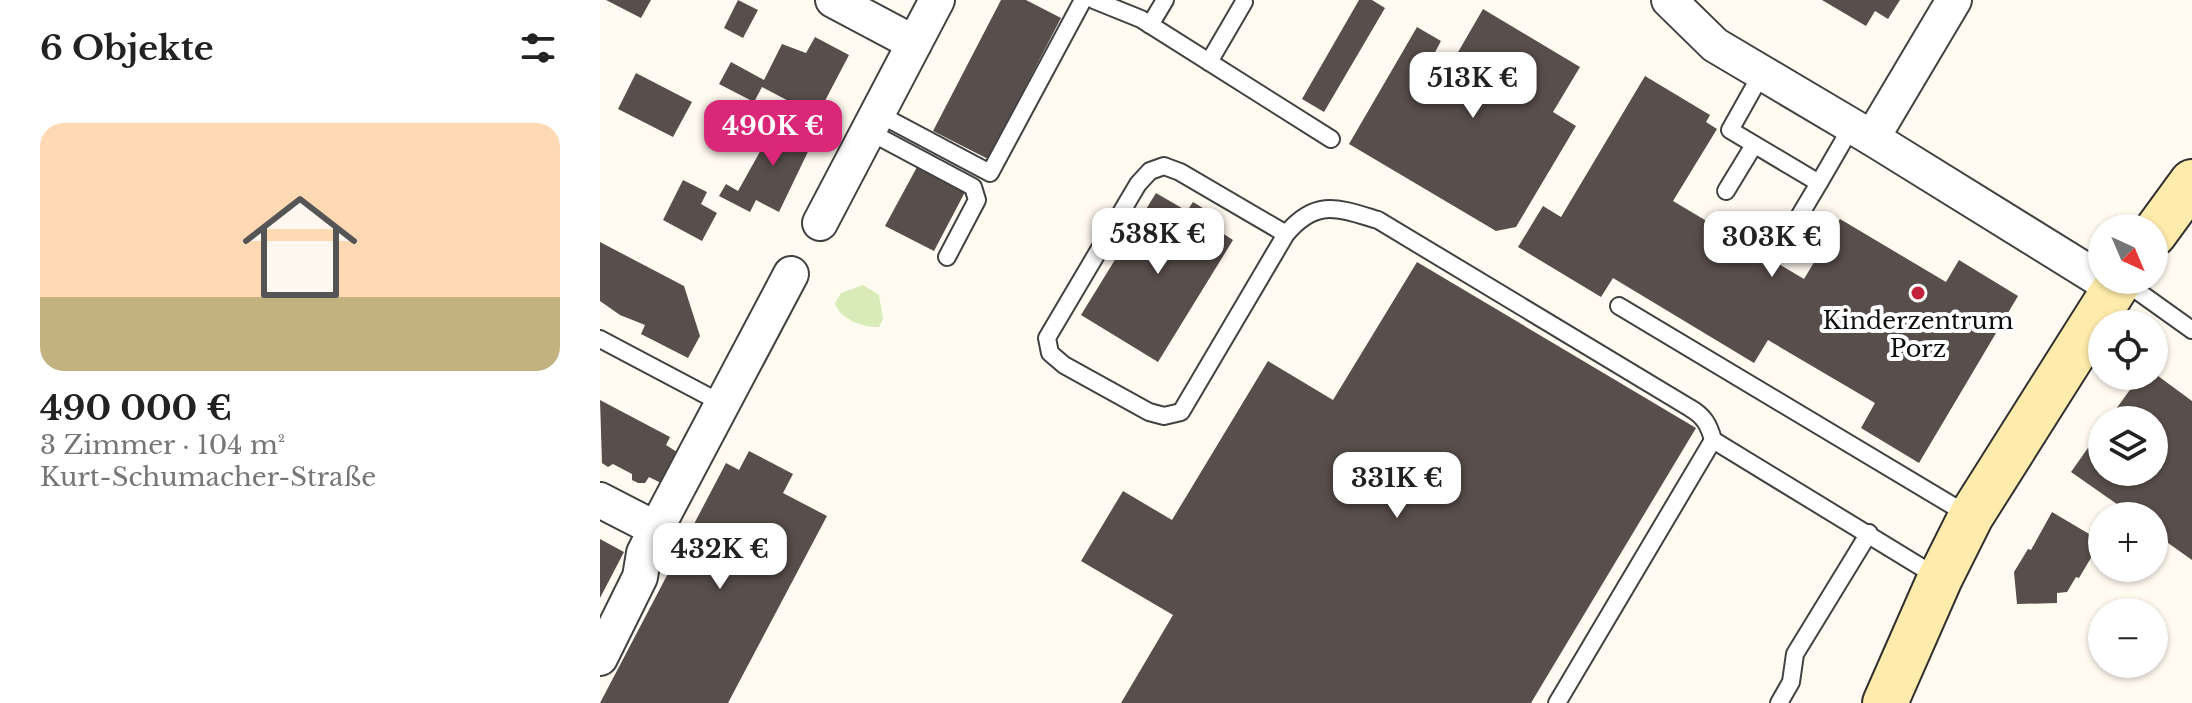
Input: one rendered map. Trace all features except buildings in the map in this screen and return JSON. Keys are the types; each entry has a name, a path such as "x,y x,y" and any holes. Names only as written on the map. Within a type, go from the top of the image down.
{"street":[{"path":"833,0 914,43"},
{"path":"820,223 937,0"},
{"path":"1669,0 1715,45 2088,265"},
{"path":"1862,132 1954,0"},
{"path":"2168,215 2192,182"},
{"path":"600,658 609,618 640,577 644,553 791,274"},
{"path":"1885,703 1971,516 2112,294"},
{"path":"600,500 656,529"}],"lane":[{"path":"872,122 990,173 1083,0"},
{"path":"1094,0 1150,25 1331,139"},
{"path":"1150,25 1165,0"},
{"path":"1209,62 1244,2"},
{"path":"1762,73 1730,130 1819,183"},
{"path":"872,122 973,187 977,200 947,257"},
{"path":"1791,230 1819,183 1862,132"},
{"path":"1726,191 1754,145"},
{"path":"1286,234 1180,172 1164,166 1150,171 1138,184 1047,338 1050,353 1064,365 1149,412 1164,416 1181,412 1286,234 1300,217 1336,207 1378,220 1700,414 1709,426 1713,440 1940,578"},
{"path":"2136,294 2192,330"},
{"path":"1619,306 1971,516"},
{"path":"600,339 721,403"},
{"path":"1557,703 1713,440"},
{"path":"1779,703 1791,682 1795,654 1869,533"}],"green space":[{"path":"863,285 879,295 883,319 879,327 853,321 837,309 835,303 841,293"}],"place":[{"name":"Kinderzentrum Porz","path":"1918,293"}]}
